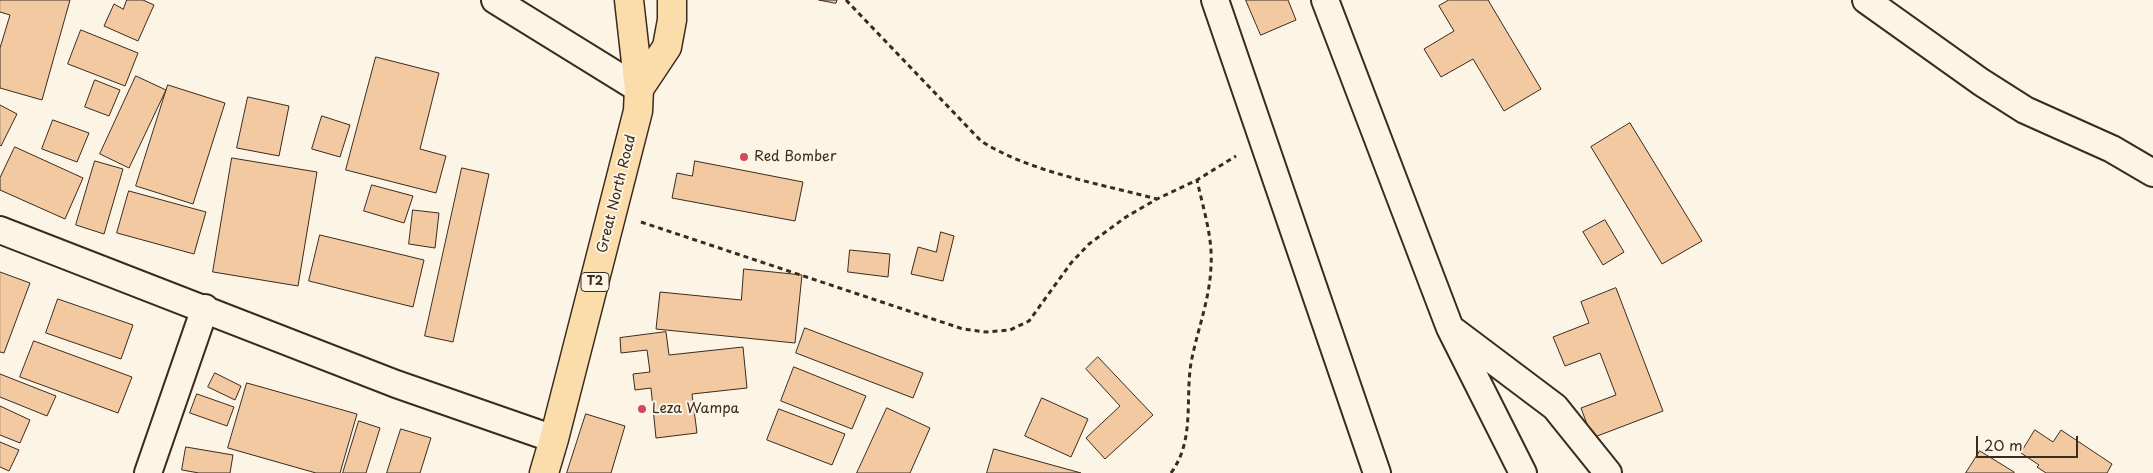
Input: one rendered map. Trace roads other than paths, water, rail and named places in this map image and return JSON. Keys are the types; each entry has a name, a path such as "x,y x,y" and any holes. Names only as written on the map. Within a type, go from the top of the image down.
{"highway":[{"path":"629,0 640,89"},
{"path":"640,89 666,47 672,20 672,0"},
{"name":"Great North Road","path":"544,473 638,111 640,89"}],"street":[{"path":"495,0 640,89"},
{"path":"1215,0 1377,473"},
{"path":"1325,0 1450,328 1523,473"},
{"path":"1866,0 1981,82 2025,110 2112,149 2153,173"},
{"path":"0,230 205,308 396,384 554,439"},
{"path":"148,473 205,308"},
{"path":"1450,328 1555,406 1608,473"}],"place":[{"name":"Red Bomber","path":"744,157"},
{"name":"Leza Wampa","path":"642,409"}]}
